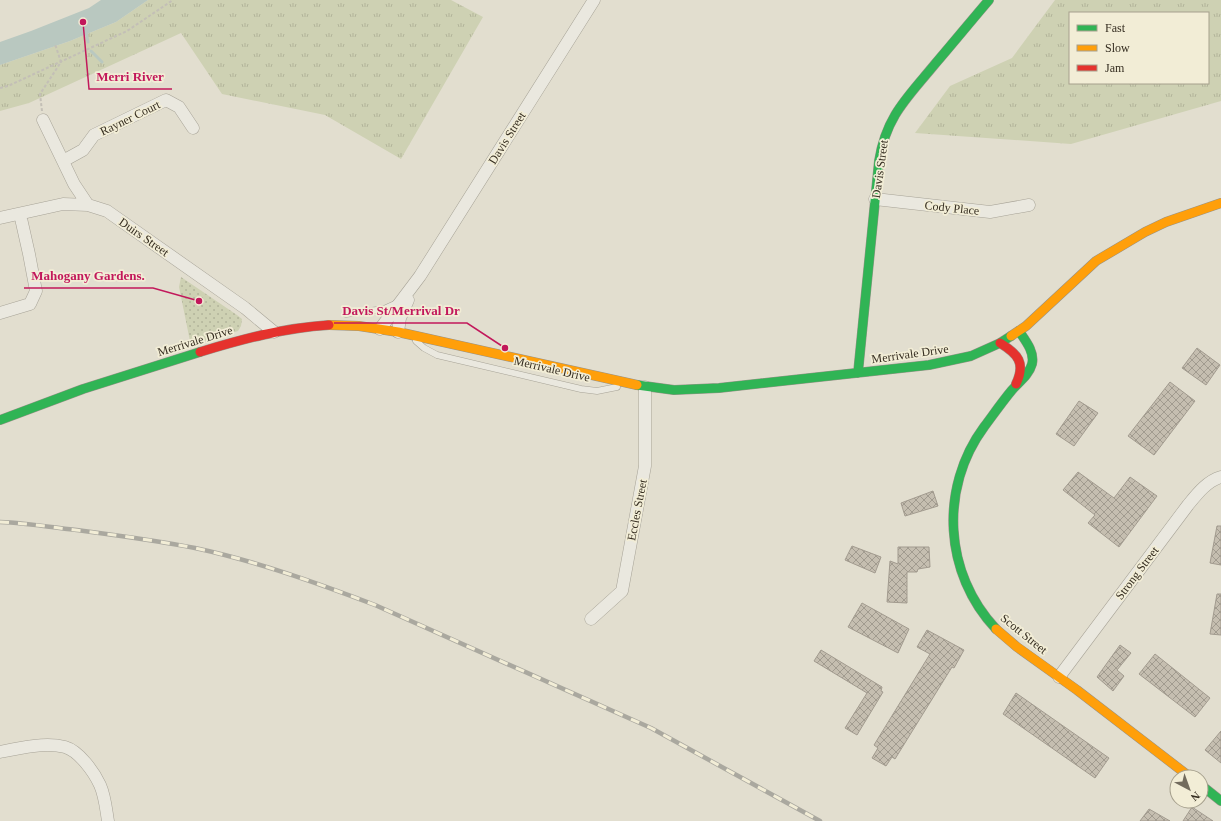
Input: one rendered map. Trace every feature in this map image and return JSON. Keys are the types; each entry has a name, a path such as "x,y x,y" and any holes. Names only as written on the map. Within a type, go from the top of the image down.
{"street":[{"name":"Davis Street","path":"380,329 420,276 594,0"},
{"name":"Davis Street","path":"858,373 875,199 882,145 887,129 900,106 989,0"},
{"name":"Rayner Court","path":"63,161 83,150 94,135 166,100 179,107 193,128"},
{"path":"43,120 74,184 88,205"},
{"name":"Cody Place","path":"875,199 990,212 1029,205"},
{"name":"Merrivale Drive","path":"0,420 83,389 165,362 241,339 305,326 359,326 380,329 629,384 674,390 703,389 929,366 970,356 1000,343 1037,317 1087,270 1112,251 1166,222 1221,203"},
{"name":"Duirs Street","path":"0,218 64,204 88,205 107,211 245,308 274,332"},
{"path":"0,313 30,304 36,292 20,214"},
{"name":"Davis Street","path":"402,333 400,318 420,276"},
{"name":"Scott Street","path":"1019,331 1030,349 1032,363 1028,372 980,433 966,456 960,471 956,488 952,519 953,538 964,580 981,611 989,621 1014,645 1059,677 1180,769"},
{"name":"Scott Street","path":"1000,343 1008,347 1016,355 1022,365 1022,371 1012,391"},
{"name":"Eccles Street","path":"590,619 622,592 645,466 645,387"},
{"name":"Strong Street","path":"1059,677 1188,505 1200,491 1221,476"},
{"path":"0,756 0,752 25,747 50,746 65,747 76,753 82,758 100,785 104,797 108,821"},
{"path":"1209,792 1221,801"}],"lane":[{"path":"346,314 387,308 403,298"},
{"name":"Merrivale Drive","path":"402,333 437,355 581,389 597,391 629,384"}],"path":[{"path":"0,88 8,86 127,31 173,0"},
{"path":"55,44 61,62"},
{"path":"43,120 40,94 61,62"}],"green space":[{"path":"148,0 451,0 483,17 401,159 325,115 222,94 181,33 29,103 0,111 0,65 70,41 116,22"},
{"path":"1055,0 1221,0 1221,101 1071,144 915,133 950,86 1012,58"},
{"path":"181,277 242,319 241,326 238,331 191,346 179,287"}],"shaded area":[{"path":"101,0 148,0 116,22 70,41 0,65 0,42 89,8"}],"building":[{"path":"1197,348 1220,365 1206,385 1182,368"},
{"path":"1170,382 1195,401 1154,455 1128,436"},
{"path":"1079,401 1098,413 1074,446 1056,434"},
{"path":"1078,472 1114,498 1130,477 1157,496 1119,547 1088,523 1095,515 1063,490"},
{"path":"933,491 938,506 905,516 901,503"},
{"path":"1217,526 1221,526 1221,565 1210,563"},
{"path":"852,546 881,557 875,573 845,560"},
{"path":"898,547 929,547 930,567 918,569 917,572 907,572 907,603 887,602 890,561 898,564"},
{"path":"1217,594 1221,594 1221,635 1210,634"},
{"path":"862,603 909,629 898,653 848,627"},
{"path":"927,630 964,650 895,759 892,757 886,766 872,758 878,748 874,745 930,654 917,647"},
{"path":"1120,645 1131,653 1117,670 1124,676 1113,691 1097,677"},
{"path":"821,650 882,687 881,691 883,692 857,735 845,728 867,693 814,661"},
{"path":"1155,654 1210,698 1195,717 1139,674"},
{"path":"1016,693 1109,758 1095,778 1003,714"},
{"path":"1221,731 1221,763 1205,750"},
{"path":"1149,809 1170,821 1140,821"},
{"path":"1191,809 1195,809 1213,821 1183,821"}],"waterway":[{"path":"86,32 88,42"},
{"path":"91,51 102,62"}],"railway":[{"path":"0,522 32,524 98,533 154,541 218,553 286,573 375,605 651,728 820,821"}],"traffic: fast":[{"path":"858,373 879,161 882,145 893,119 907,97 989,0"},
{"path":"996,629 979,607 966,583 957,557 954,530 954,503 960,477 969,451 984,427 1031,368 1033,360 1031,351 1027,342 1019,331"},
{"path":"637,385 674,390 719,388 929,365 971,356 1000,343 1011,336"},
{"path":"0,420 83,389 200,352"},
{"path":"1209,791 1221,801"}],"traffic: slow":[{"path":"1011,336 1026,326 1096,261 1145,232 1166,222 1221,203"},
{"path":"329,325 359,326 398,332 637,385"},
{"path":"996,629 1017,647 1077,690 1180,769"}],"traffic: jam":[{"path":"200,352 263,335 312,326 329,325"},
{"path":"1000,343 1016,355 1020,365 1019,377 1016,384"}],"place":[{"name":"Merri River","path":"83,22"},
{"name":"Mahogany Gardens.","path":"199,301"},
{"name":"Davis St/Merrival Dr","path":"505,348"}]}
